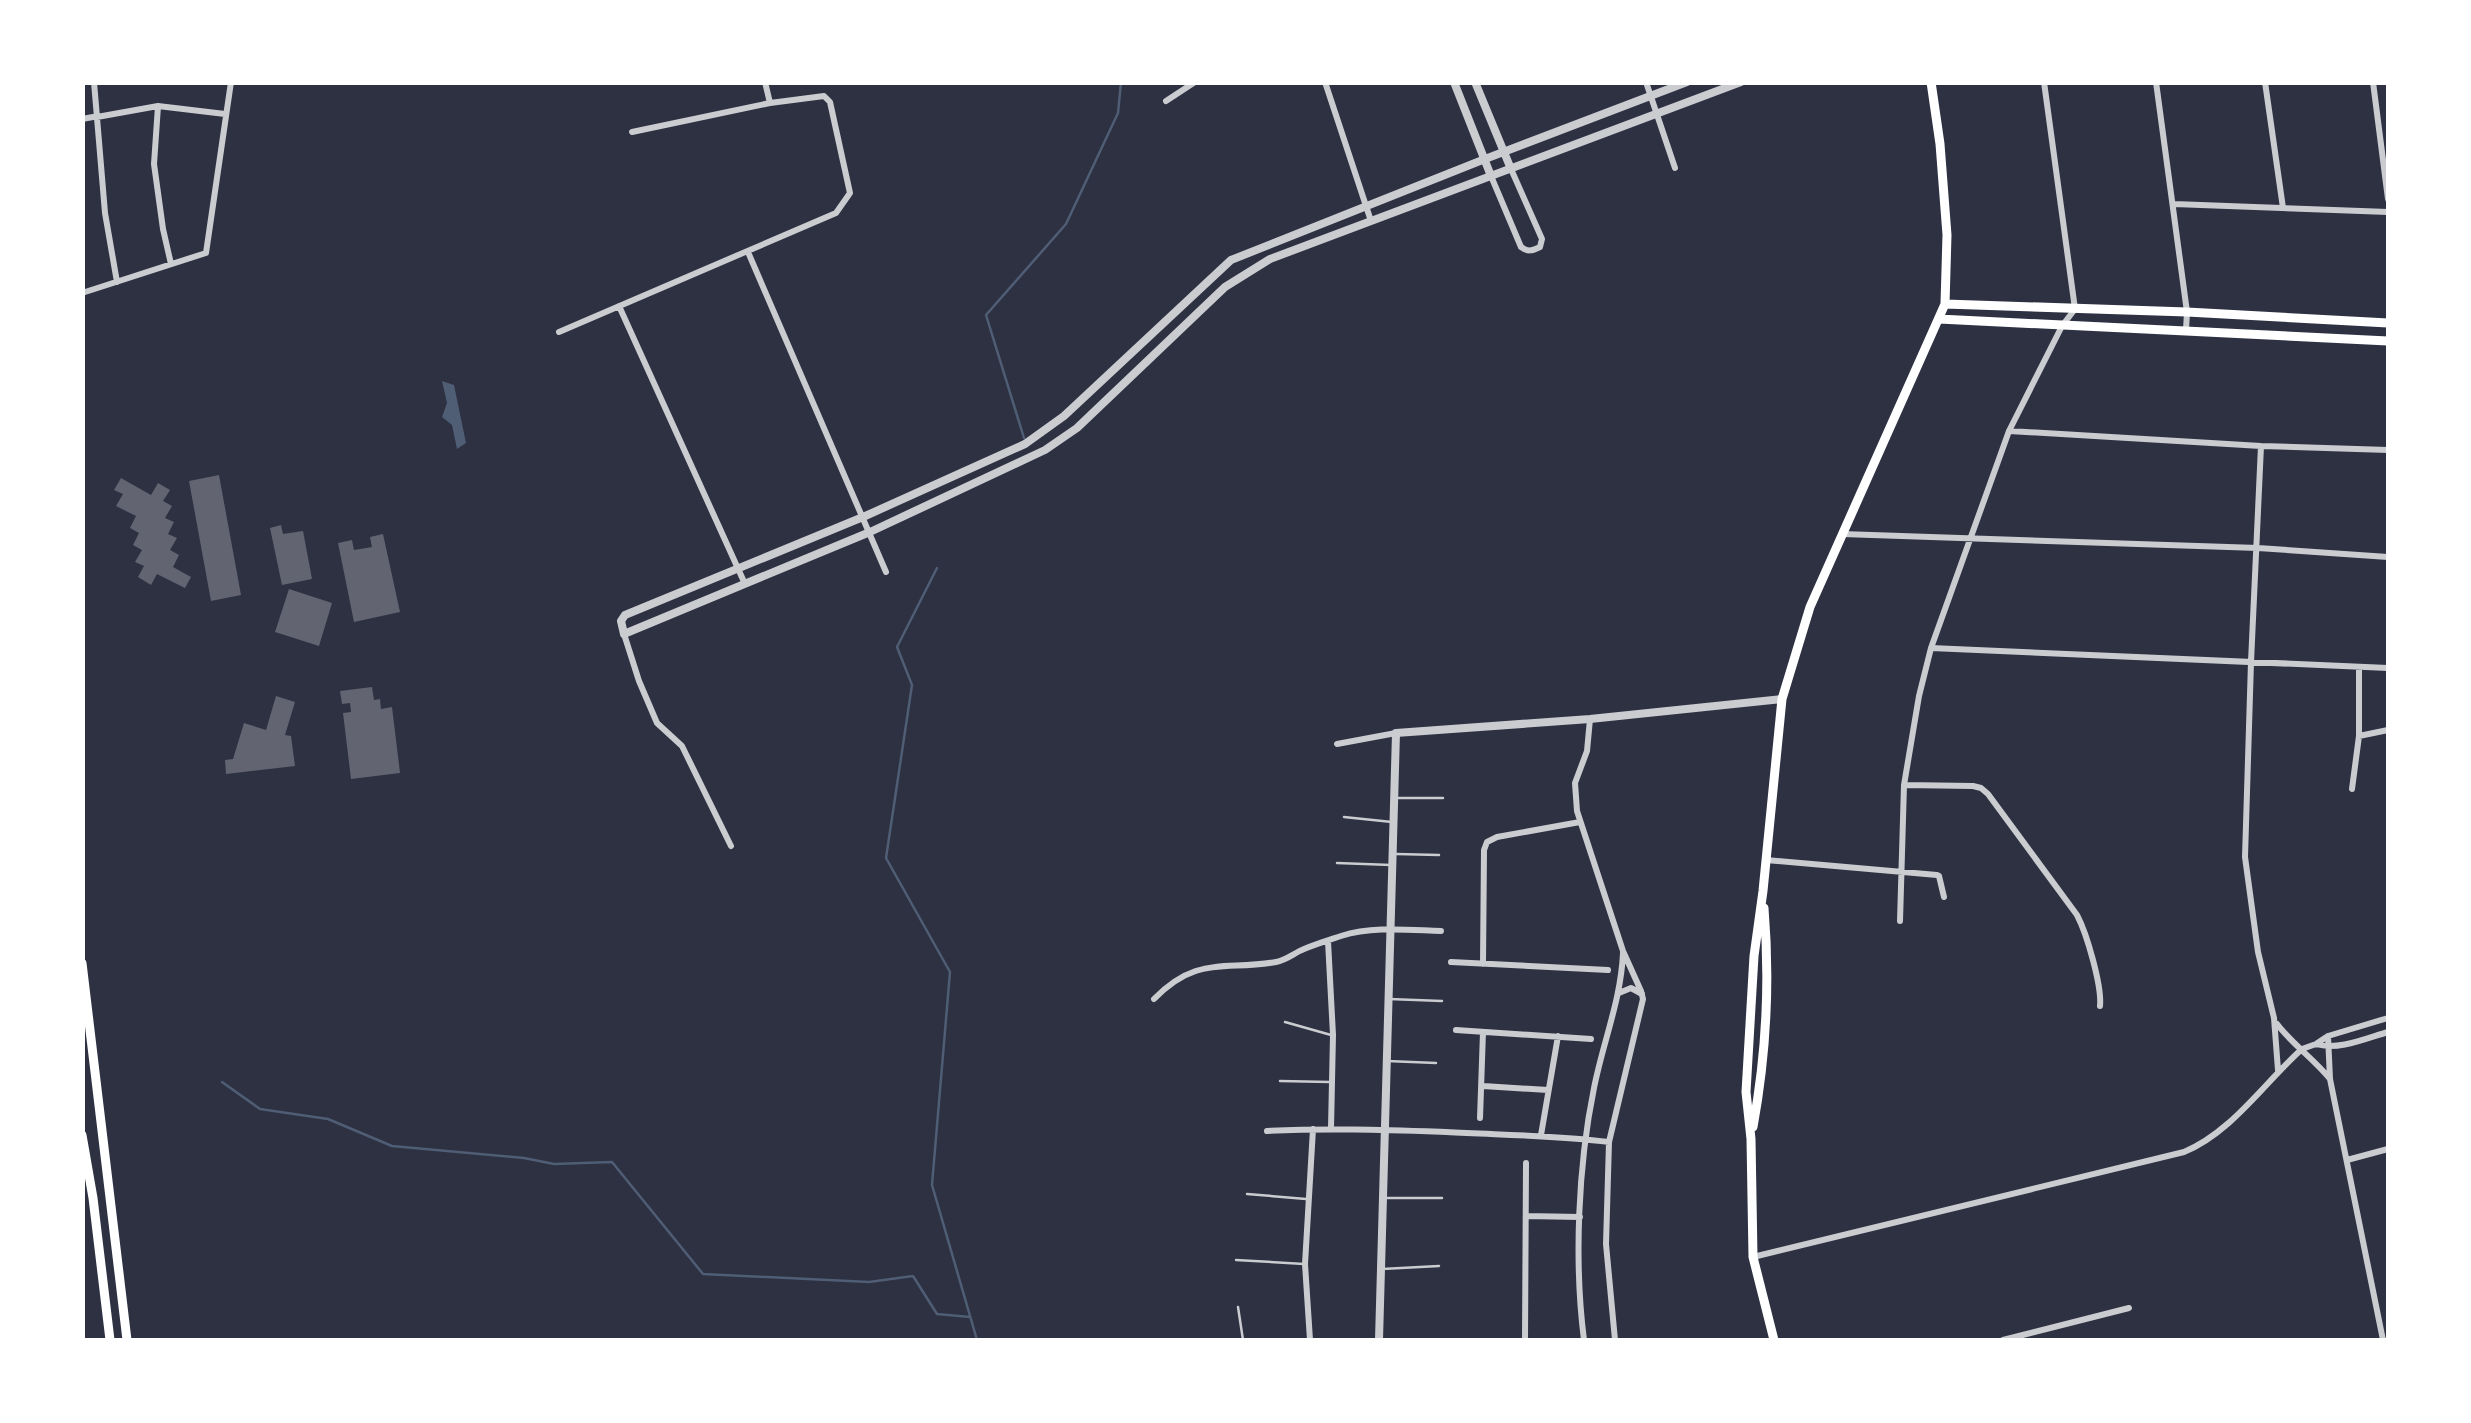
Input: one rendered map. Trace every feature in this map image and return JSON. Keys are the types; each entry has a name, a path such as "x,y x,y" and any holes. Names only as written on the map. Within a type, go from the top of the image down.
{"main road":[{"path":"1774,1340 1753,1257 1746,1092 1754,956 1782,699 1810,607 1945,304 1948,235 1931,82"},
{"path":"1945,304 2388,323"},
{"path":"1938,319 2388,341"},
{"path":"82,963 127,1340"},
{"path":"82,1134 110,1340"},
{"path":"90,1176 100,1180 109,1176"},
{"path":"93,1198 101,1193 112,1196"}],"street":[{"path":"94,82 105,213 117,282"},
{"path":"82,293 206,254 231,82"},
{"path":"766,82 770,103"},
{"path":"1166,102 1195,82"},
{"path":"1325,82 1371,221"},
{"path":"1454,82 1521,247 1532,251 1540,248 1542,239 1475,82"},
{"path":"1646,82 1675,168"},
{"path":"731,846 682,746 657,723 638,681 624,634 621,622 625,615 863,517 1025,444 1064,416 1231,260 1687,82"},
{"path":"624,634 870,532 1045,450 1077,428 1225,288 1270,259 1741,82"},
{"path":"1900,921 1904,785 1931,648 2009,431 2075,308 2044,82"},
{"path":"2156,82 2174,204 2186,330"},
{"path":"2265,82 2283,208"},
{"path":"2373,82 2388,198"},
{"path":"559,332 836,212 850,193 830,102 824,96 770,103 632,132"},
{"path":"158,106 154,164 171,264"},
{"path":"82,119 158,106 225,114"},
{"path":"2174,204 2388,212"},
{"path":"748,252 886,572"},
{"path":"1231,260 1240,278"},
{"path":"619,306 745,585"},
{"path":"1134,351 1145,364"},
{"path":"2009,431 2388,450"},
{"path":"1036,436 1045,450"},
{"path":"2261,446 2245,857 2258,952 2274,1018 2278,1070"},
{"path":"1842,534 2258,548 2388,557"},
{"path":"1931,648 2388,668"},
{"path":"2352,789 2359,736 2359,667"},
{"path":"1337,744 1396,733 1590,719 1782,699"},
{"path":"1590,719 1587,751 1575,784 1576,811 1643,1006 1624,1071 1610,1142 1606,1244 1615,1340"},
{"path":"2359,736 2388,730"},
{"path":"1379,1340 1396,733"},
{"path":"1904,785 1973,786 1988,794 2078,915 2101,994 2100,1006"},
{"path":"1482,964 1487,842 1497,836 1581,822"},
{"path":"1766,860 1937,875 1944,897"},
{"path":"1154,998 1174,980 1197,970 1214,965 1280,961 1352,933 1441,932"},
{"path":"1328,941 1331,1128"},
{"path":"1584,1340 1579,1301 1586,1139 1598,1068 1619,994 1623,952"},
{"path":"1452,962 1608,970"},
{"path":"1619,994 1631,988 1642,995"},
{"path":"2274,1018 2330,1079"},
{"path":"1753,1257 2184,1152 2214,1135 2302,1049 2328,1036 2388,1018"},
{"path":"1456,1030 1591,1039"},
{"path":"1480,1118 1483,1032"},
{"path":"2316,1044 2330,1046 2388,1032"},
{"path":"1540,1135 1558,1036"},
{"path":"2328,1036 2330,1079 2383,1340"},
{"path":"1483,1086 1548,1090"},
{"path":"1310,1340 1305,1264 1313,1129"},
{"path":"1267,1130 1385,1129 1610,1142"},
{"path":"2346,1160 2388,1149"},
{"path":"1525,1340 1526,1163"},
{"path":"1526,1216 1580,1217"},
{"path":"2004,1340 2129,1308"}],"lane":[{"path":"1394,798 1443,798"},
{"path":"1344,817 1394,822"},
{"path":"1393,854 1439,855"},
{"path":"1337,863 1392,865"},
{"path":"1389,999 1442,1001"},
{"path":"1285,1022 1332,1035"},
{"path":"1386,1061 1436,1063"},
{"path":"1280,1081 1332,1082"},
{"path":"1247,1194 1308,1199"},
{"path":"1382,1198 1442,1198"},
{"path":"1236,1260 1305,1264"},
{"path":"1380,1270 1438,1266"},
{"path":"1238,1307 1243,1340"}],"water":[{"path":"442,381 454,385 466,443 457,449 452,425 442,417 447,403"}],"building":[{"path":"219,475 241,595 211,601 189,481"},
{"path":"121,478 151,495 158,483 170,490 163,501 172,506 165,518 174,522 168,534 177,538 170,550 179,555 173,567 191,577 185,588 157,574 151,585 138,577 144,566 135,562 142,550 133,545 139,533 130,528 136,516 116,506 123,494 114,490"},
{"path":"281,525 283,534 303,531 312,579 282,585 270,528"},
{"path":"383,534 400,612 354,622 338,543 352,540 354,550 372,547 370,537"},
{"path":"289,589 332,603 319,646 275,632"},
{"path":"372,687 374,700 380,699 381,709 392,707 400,773 351,779 343,713 351,712 350,703 342,704 340,691"},
{"path":"276,696 295,702 285,735 291,736 295,766 226,774 225,760 233,759 244,723 266,730"}],"waterway":[{"path":"1024,438 986,315 1066,224 1118,113 1121,82"},
{"path":"937,568 897,647 912,685 886,858 950,972 932,1185 977,1340"},
{"path":"222,1082 260,1109 328,1119 392,1146 554,1164 612,1162 703,1274 869,1282 913,1276 937,1314 970,1317"}]}
